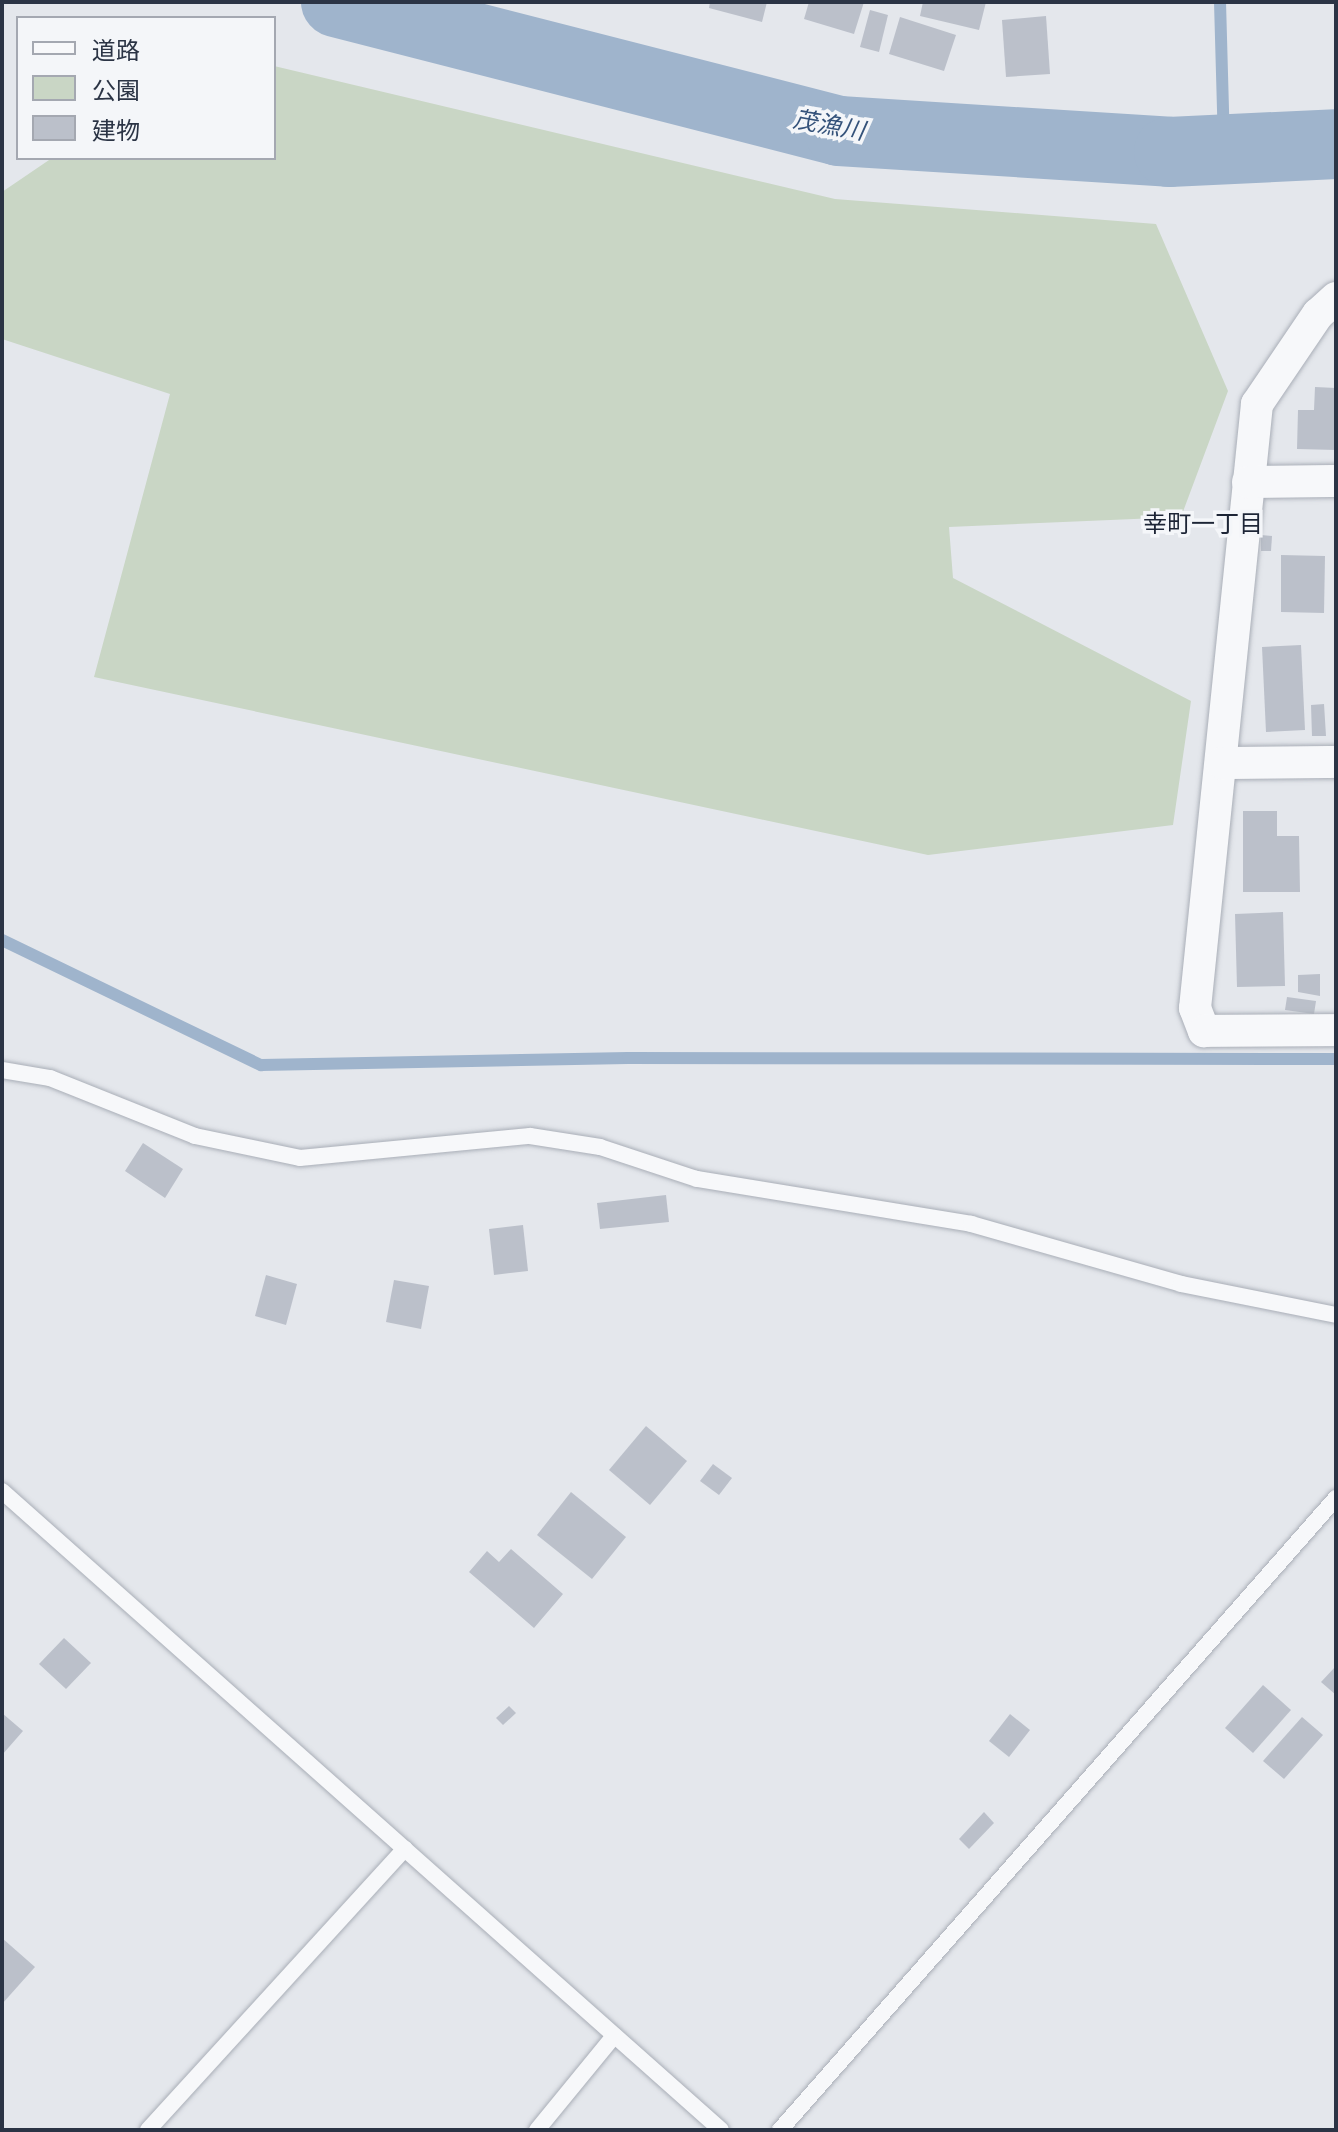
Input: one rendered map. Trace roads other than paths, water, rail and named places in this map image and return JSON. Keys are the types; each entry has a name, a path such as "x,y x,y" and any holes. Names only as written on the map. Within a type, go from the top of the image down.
{"street":[{"path":"1336,298 1318,314 1257,404 1195,1008 1204,1031 1336,1030"},
{"path":"1248,482 1336,481"},
{"path":"1222,763 1336,762"}],"lane":[{"path":"2,1070 50,1078 195,1136 300,1158 530,1136 600,1147 697,1179 971,1224 1181,1284 1336,1315"},
{"path":"2,1491 721,2130"},
{"path":"780,2130 1336,1498"},
{"path":"148,2130 405,1849"},
{"path":"537,2130 614,2036"}],"waterway":[{"name":"茂漁川","path":"336,2 839,131 1169,152 1336,144"},
{"path":"1220,2 1224,149"},
{"path":"2,940 261,1065 628,1058 1336,1059"}],"district":[{"name":"幸町一丁目","path":"1203,524"}]}
